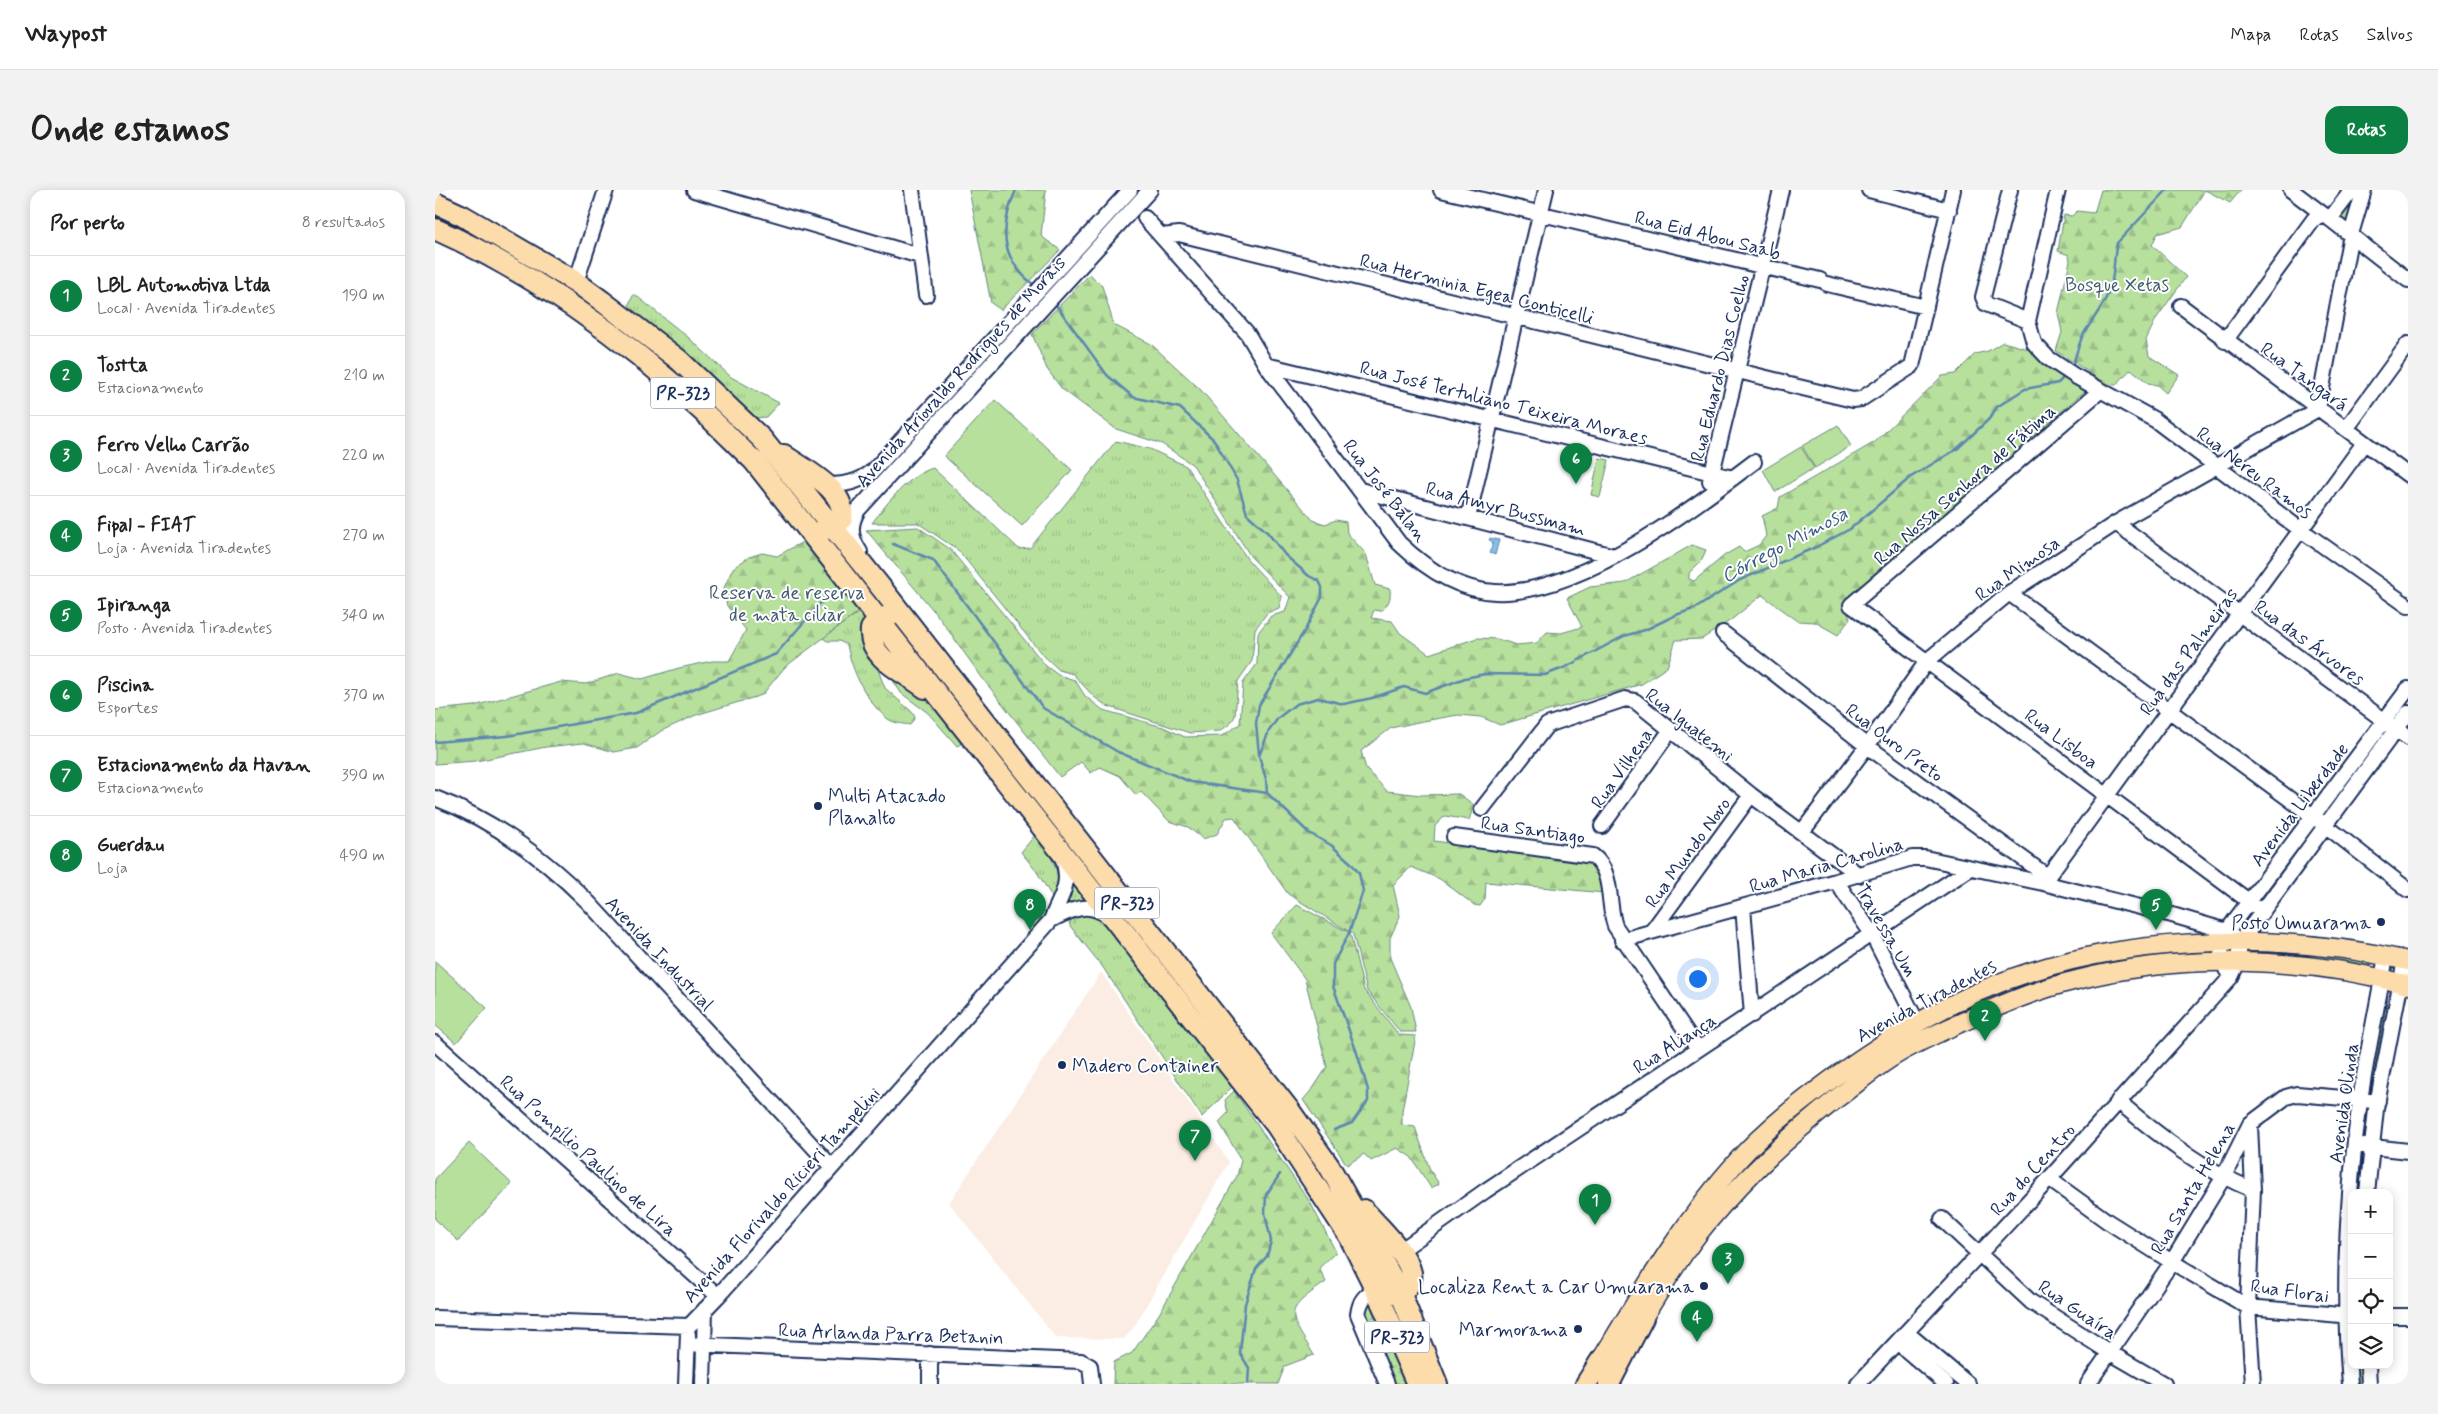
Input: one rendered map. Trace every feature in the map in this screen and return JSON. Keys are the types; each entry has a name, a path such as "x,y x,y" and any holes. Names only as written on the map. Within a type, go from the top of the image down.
{"highway":[{"name":"PR-323","path":"435,203 463,216 576,282 679,360 762,439 883,590 920,640 1290,1111 1329,1166 1388,1291 1437,1384"},
{"name":"PR-323","path":"435,228 531,281 606,332 687,397 754,461 1276,1125 1349,1236 1388,1291 1417,1384"},
{"path":"754,461 818,526 827,530 834,528 842,519 843,508 834,492 762,439"},
{"path":"879,618 885,615 896,618 920,640"},
{"path":"1329,1166 1410,1264 1412,1280 1407,1288 1388,1291"},
{"path":"1609,1384 1643,1318"},
{"path":"1618,1384 1643,1318"},
{"path":"1586,1384 1601,1360"},
{"path":"1591,1384 1601,1360"}],"main road":[{"name":"Avenida Tiradentes","path":"1601,1360 1677,1250 1704,1226 1755,1170 1785,1141 1894,1056 1928,1026 2010,980 2084,957 2229,938 2325,948 2406,960"},
{"name":"Avenida Tiradentes","path":"1643,1318 1677,1250 1708,1196 1754,1143 1797,1105 1877,1047 1928,1026 2078,979 2110,973 2282,964 2397,982"},
{"path":"2010,980 2016,999"},
{"path":"1831,1080 1842,1095"}],"street":[{"path":"576,282 606,190"},
{"path":"694,190 920,256"},
{"path":"912,190 926,295"},
{"name":"Avenida Ariovaldo Rodrigues de Morais","path":"825,485 841,485 861,481 873,471 1150,190"},
{"name":"Rua Eid Abou Saab","path":"1441,190 1763,266 1926,307"},
{"path":"1468,518 1546,190"},
{"name":"Rua Eduardo Dias Coelho","path":"1707,497 1781,190"},
{"path":"1869,190 1949,210"},
{"name":"Rua Herminia Egea Conticelli","path":"1162,236 1179,234 1515,318 1853,400 1861,400 1912,366 1953,190"},
{"path":"2010,190 1983,297 1986,304 2028,321 2058,190"},
{"path":"2291,190 2351,234 2408,280"},
{"path":"2225,341 2314,219 2327,217 2352,190"},
{"path":"2318,409 2351,234 2364,190"},
{"name":"Avenida Ariovaldo Rodrigues de Morais","path":"883,590 882,583 854,543 850,528 853,519 1046,294 1123,193"},
{"name":"Rua José Balan","path":"1145,218 1247,333 1266,365 1399,543 1413,556 1448,579 1478,590 1510,592 1560,580 1614,556 1671,523 1754,462"},
{"name":"Rua Tangará","path":"2181,306 2225,341 2408,475"},
{"name":"Rua Nereu Ramos","path":"2028,321 2034,343 2047,358 2101,391 2155,420 2301,530 2408,606"},
{"path":"2346,429 2408,344"},
{"name":"Rua José Tertuliano Teixeira Moraes","path":"1266,365 1733,478"},
{"name":"Rua Nossa Senhora de Fátima","path":"1851,605 2101,391"},
{"name":"Rua Mimosa","path":"1802,832 1867,746 1927,661 2009,593 2116,523 2318,409"},
{"name":"Rua das Palmeiras","path":"2045,880 2105,794 2365,443"},
{"name":"Rua Amyr Bussmam","path":"1360,490 1614,556"},
{"name":"Rua das Árvores","path":"2116,523 2396,730"},
{"path":"2009,593 2313,816 2408,890"},
{"name":"Rua Lisboa","path":"1851,605 2262,911"},
{"name":"Rua Ouro Preto","path":"1723,634 1867,746 2045,880"},
{"name":"Avenida Liberdade","path":"2229,938 2249,902 2408,689"},
{"name":"Rua Iguatemi","path":"1482,809 1547,725 1625,699 1635,701 1751,795 1859,875"},
{"name":"Avenida Liberdade","path":"2229,938 2262,911 2408,713"},
{"path":"2396,730 2408,738"},
{"name":"Rua Vilhena","path":"1602,826 1670,731"},
{"name":"Rua Mundo Novo","path":"1652,931 1751,795"},
{"name":"Avenida Industrial","path":"435,798 479,818 518,842 557,871 588,902 831,1166"},
{"name":"Rua Santiago","path":"1454,837 1593,856 1601,862 1605,872 1610,913 1622,940 1698,1049"},
{"name":"Avenida Florivaldo Ricieri Tampelini","path":"435,1318 689,1326 718,1296 831,1166 1051,920 1067,884 1067,871 1060,850"},
{"name":"Rua Maria Carolina","path":"1622,940 1859,875 1912,858 1925,858 1969,869 2045,880 2229,938"},
{"name":"Rua Aliança","path":"1400,1251 1493,1185 1752,1015 1969,869"},
{"name":"Travessa Um","path":"1836,881 1872,934 1928,1026"},
{"path":"1743,907 1752,1015"},
{"name":"Avenida Florivaldo Ricieri Tampelini","path":"1051,920 1069,911 1090,908 1105,914 1120,927"},
{"path":"2229,938 2230,967"},
{"path":"2387,956 2397,982"},
{"path":"2397,982 2406,960"},
{"name":"Rua do Centro","path":"1858,1384 1903,1338 2119,1101 2230,967"},
{"name":"Avenida Olinda","path":"2348,1281 2347,1246 2360,1099 2397,982"},
{"name":"Avenida Olinda","path":"2367,1189 2378,1101 2397,982"},
{"name":"Rua Pompílio Paulino de Lira","path":"435,1043 718,1296"},
{"name":"Rua Santa Helena","path":"2088,1384 2172,1262 2223,1178 2250,1124 2267,1113 2277,1102 2297,1094 2378,1101"},
{"path":"2119,1101 2163,1139 2223,1178 2253,1190"},
{"path":"2250,1124 2253,1190 2247,1307 2253,1384"},
{"path":"2355,1144 2408,1151"},
{"name":"Rua Florai","path":"2049,1179 2107,1220 2247,1307 2348,1316"},
{"name":"Rua Guaíra","path":"1941,1219 2031,1302 2109,1352 2164,1384"},
{"path":"1387,1384 1358,1314 1359,1303 1367,1294 1388,1291"},
{"path":"703,1384 705,1310"},
{"path":"2393,1316 2408,1316"},
{"name":"Avenida Olinda","path":"2349,1324 2350,1384"},
{"path":"686,1384 689,1326"},
{"path":"1903,1338 1946,1384"},
{"path":"1903,1338 1968,1384"},
{"name":"Rua Arlanda Parra Betanin","path":"688,1344 1081,1361 1090,1366 1092,1384"},
{"path":"930,1354 930,1384"},
{"path":"2368,1369 2369,1384"}],"shaded area":[{"path":"1101,972 1229,1162 1134,1327 1124,1339 1056,1338 949,1203"}],"green space":[{"path":"969,190 1046,190 1041,236 1060,250 1001,310 991,303"},
{"name":"Bosque Xetas","path":"2101,190 2205,190 2182,227 2157,234 2152,245 2186,277 2156,319 2146,340 2149,356 2179,375 2166,393 2157,385 2148,383 2131,369 2116,385 2107,384 2056,351 2062,332 2058,313 2070,261 2069,255 2058,251 2064,215 2072,216 2077,211 2094,213"},
{"path":"2205,190 2241,190 2230,203"},
{"path":"2361,190 2349,226 2337,216"},
{"path":"435,212 506,248 632,330 743,428 815,519 758,451 743,437 435,222"},
{"path":"1090,274 1102,286 1114,325 1151,344 1200,389 1313,520 1325,524 1336,520 1346,522 1347,533 1366,554 1375,585 1390,589 1388,604 1381,611 1374,610 1371,618 1392,621 1400,633 1429,654 1477,638 1497,639 1517,645 1537,643 1547,632 1561,633 1582,627 1567,598 1590,587 1625,583 1692,545 1706,550 1701,561 1689,573 1689,579 1694,581 1725,555 1739,547 1744,552 1759,545 1766,536 1762,516 1778,508 1780,497 1875,442 1942,376 1955,374 1975,354 1988,351 2003,342 2032,350 2086,390 1844,602 1850,619 1838,635 1815,622 1798,621 1762,595 1731,620 1702,639 1676,640 1667,667 1642,684 1500,725 1481,717 1458,715 1391,728 1361,751 1366,769 1387,791 1421,795 1459,794 1474,805 1469,820 1445,816 1435,826 1434,841 1592,862 1598,869 1605,893 1486,882 1485,899 1480,906 1474,905 1440,879 1411,867 1393,885 1400,916 1390,938 1390,958 1411,1007 1416,1032 1400,1032 1367,991 1353,934 1288,894 1234,817 1226,818 1217,834 1203,839 1188,827 1169,821 1141,792 1136,795 1120,776 1100,767 1091,773 1081,762 1060,777 983,679 938,616 866,530 918,527 950,549 1046,666 1058,675 1075,680 1085,696 1103,710 1163,727 1185,737 1222,736 1240,724 1243,683 1257,664 1258,633 1271,616 1285,612 1290,597 1251,557 1193,465 1162,444 1116,429 1062,389 1047,369 1032,334"},
{"path":"634,294 689,338 731,377 779,403 766,417 755,418 634,317 629,304"},
{"path":"995,400 1072,470 1022,526 944,456"},
{"path":"1838,425 1851,446 1815,468 1802,446"},
{"path":"1116,441 1150,449 1186,466 1248,560 1282,597 1279,608 1267,613 1255,629 1252,661 1238,681 1235,716 1230,724 1220,731 1190,733 1107,706 1094,697 1073,674 1059,670 1040,652 958,550 918,523 872,523 907,483 933,468 1019,549 1030,548"},
{"path":"1801,447 1814,468 1775,492 1763,470"},
{"path":"1599,458 1609,460 1600,497 1591,495"},
{"name":"Reserva de reserva de mata ciliar","path":"808,539 862,609 785,667 762,695 696,715 661,731 637,748 614,752 584,743 546,747 476,761 435,764 435,710 474,706 561,682 586,684 619,673 642,679 712,661 729,661 746,630 727,606 723,590 733,568 749,557 762,553 777,556"},
{"path":"862,610 869,618 860,637 864,649 878,670 885,688 912,712 915,717 910,725 890,720 873,704 856,675 847,645 839,641 827,641 823,638"},
{"path":"884,666 917,687 949,724 961,744 957,746 928,713 901,693"},
{"path":"2383,731 2387,734 2324,816 2320,813"},
{"path":"2311,824 2318,826 2245,924 2243,921"},
{"path":"1036,834 1055,866 1058,883 1055,902 1037,872 1021,852"},
{"path":"1073,881 1090,901 1064,907"},
{"path":"1297,905 1350,933 1364,990 1399,1035 1416,1036 1402,1111 1402,1125 1415,1127 1430,1170 1439,1184 1431,1188 1411,1157 1397,1148 1371,1161 1364,1154 1347,1165 1303,1100 1327,1067 1305,979 1271,933"},
{"path":"1086,914 1093,915 1105,923 1149,982 1233,1086 1202,1117 1102,966 1070,926 1069,921 1074,917"},
{"path":"2267,949 2368,960 2372,964 2369,968 2264,955 2263,951"},
{"path":"2171,953 2171,956 2021,988 2022,985 2082,967 2089,963"},
{"path":"435,961 487,1008 456,1043 435,1025"},
{"path":"2002,989 2003,998 1939,1023 1940,1020 1965,1009 1971,1001"},
{"path":"2382,994 2388,995 2371,1092 2365,1091"},
{"path":"1834,1088 1834,1091 1784,1131 1793,1119"},
{"path":"1234,1091 1310,1202 1336,1252 1319,1268 1326,1282 1302,1300 1296,1307 1294,1314 1299,1330 1314,1355 1285,1366 1278,1384 1113,1384 1114,1362 1132,1353 1159,1314 1237,1176 1241,1160 1219,1122 1228,1113 1225,1100"},
{"path":"469,1143 512,1184 458,1241 435,1219 435,1179"},
{"path":"2357,1154 2364,1154 2361,1189 2354,1189"},
{"path":"1375,1299 1412,1384 1395,1384 1365,1316 1365,1308"},
{"path":"2354,1369 2361,1369 2363,1384 2356,1384"}],"water":[{"path":"1490,538 1499,540 1495,555 1490,553 1493,542 1489,540"}],"waterway":[{"path":"1016,190 1007,218 1005,230 1006,243 1015,265 1023,276 1035,286"},
{"name":"Córrego Mimosa","path":"2071,368 2083,335 2110,289 2117,243 2167,190"},
{"path":"1054,302 1107,375 1133,397 1180,408 1214,440 1237,480 1247,514 1268,533 1285,555 1309,576 1319,581 1322,587 1322,597 1305,630 1259,705 1256,723 1259,754"},
{"name":"Córrego Mimosa","path":"1334,1130 1352,1123 1368,1101 1368,1090 1357,1053 1333,986 1333,964 1349,933 1363,891 1359,873 1351,863 1331,845 1309,833 1267,793 1266,779 1259,756 1269,731 1278,718 1296,704 1318,698 1344,704 1372,698 1404,687 1425,693 1465,678 1485,674 1545,675 1566,667 1624,636 1645,630 1696,608 1740,580 1816,547 1850,529 1911,477 1957,449 1989,419 1997,407 2025,389 2058,383 2065,376"},
{"path":"893,544 933,560 1043,708 1118,752 1191,782 1267,793"},
{"path":"435,742 507,736 636,713 776,654 831,591"},
{"path":"1248,1384 1249,1368 1240,1353 1245,1304 1256,1269 1267,1256 1271,1241 1265,1213 1266,1195 1280,1174"}],"place":[{"name":"Piscina","path":"1576,484"},
{"name":"Multi Atacado Planalto","path":"818,806"},
{"name":"Posto Umuarama","path":"2381,922"},
{"name":"Guerdau","path":"1030,930"},
{"name":"Ipiranga","path":"2156,930"},
{"name":"Tostta","path":"1985,1041"},
{"name":"Madero Container","path":"1062,1065"},
{"name":"Estacionamento da Havan","path":"1195,1161"},
{"name":"LBL Automotiva Ltda","path":"1595,1225"},
{"name":"Ferro Velho Carrão","path":"1728,1284"},
{"name":"Localiza Rent a Car Umuarama","path":"1704,1286"},
{"name":"Marmorama","path":"1578,1329"},
{"name":"Fipal - FIAT","path":"1697,1342"}]}
